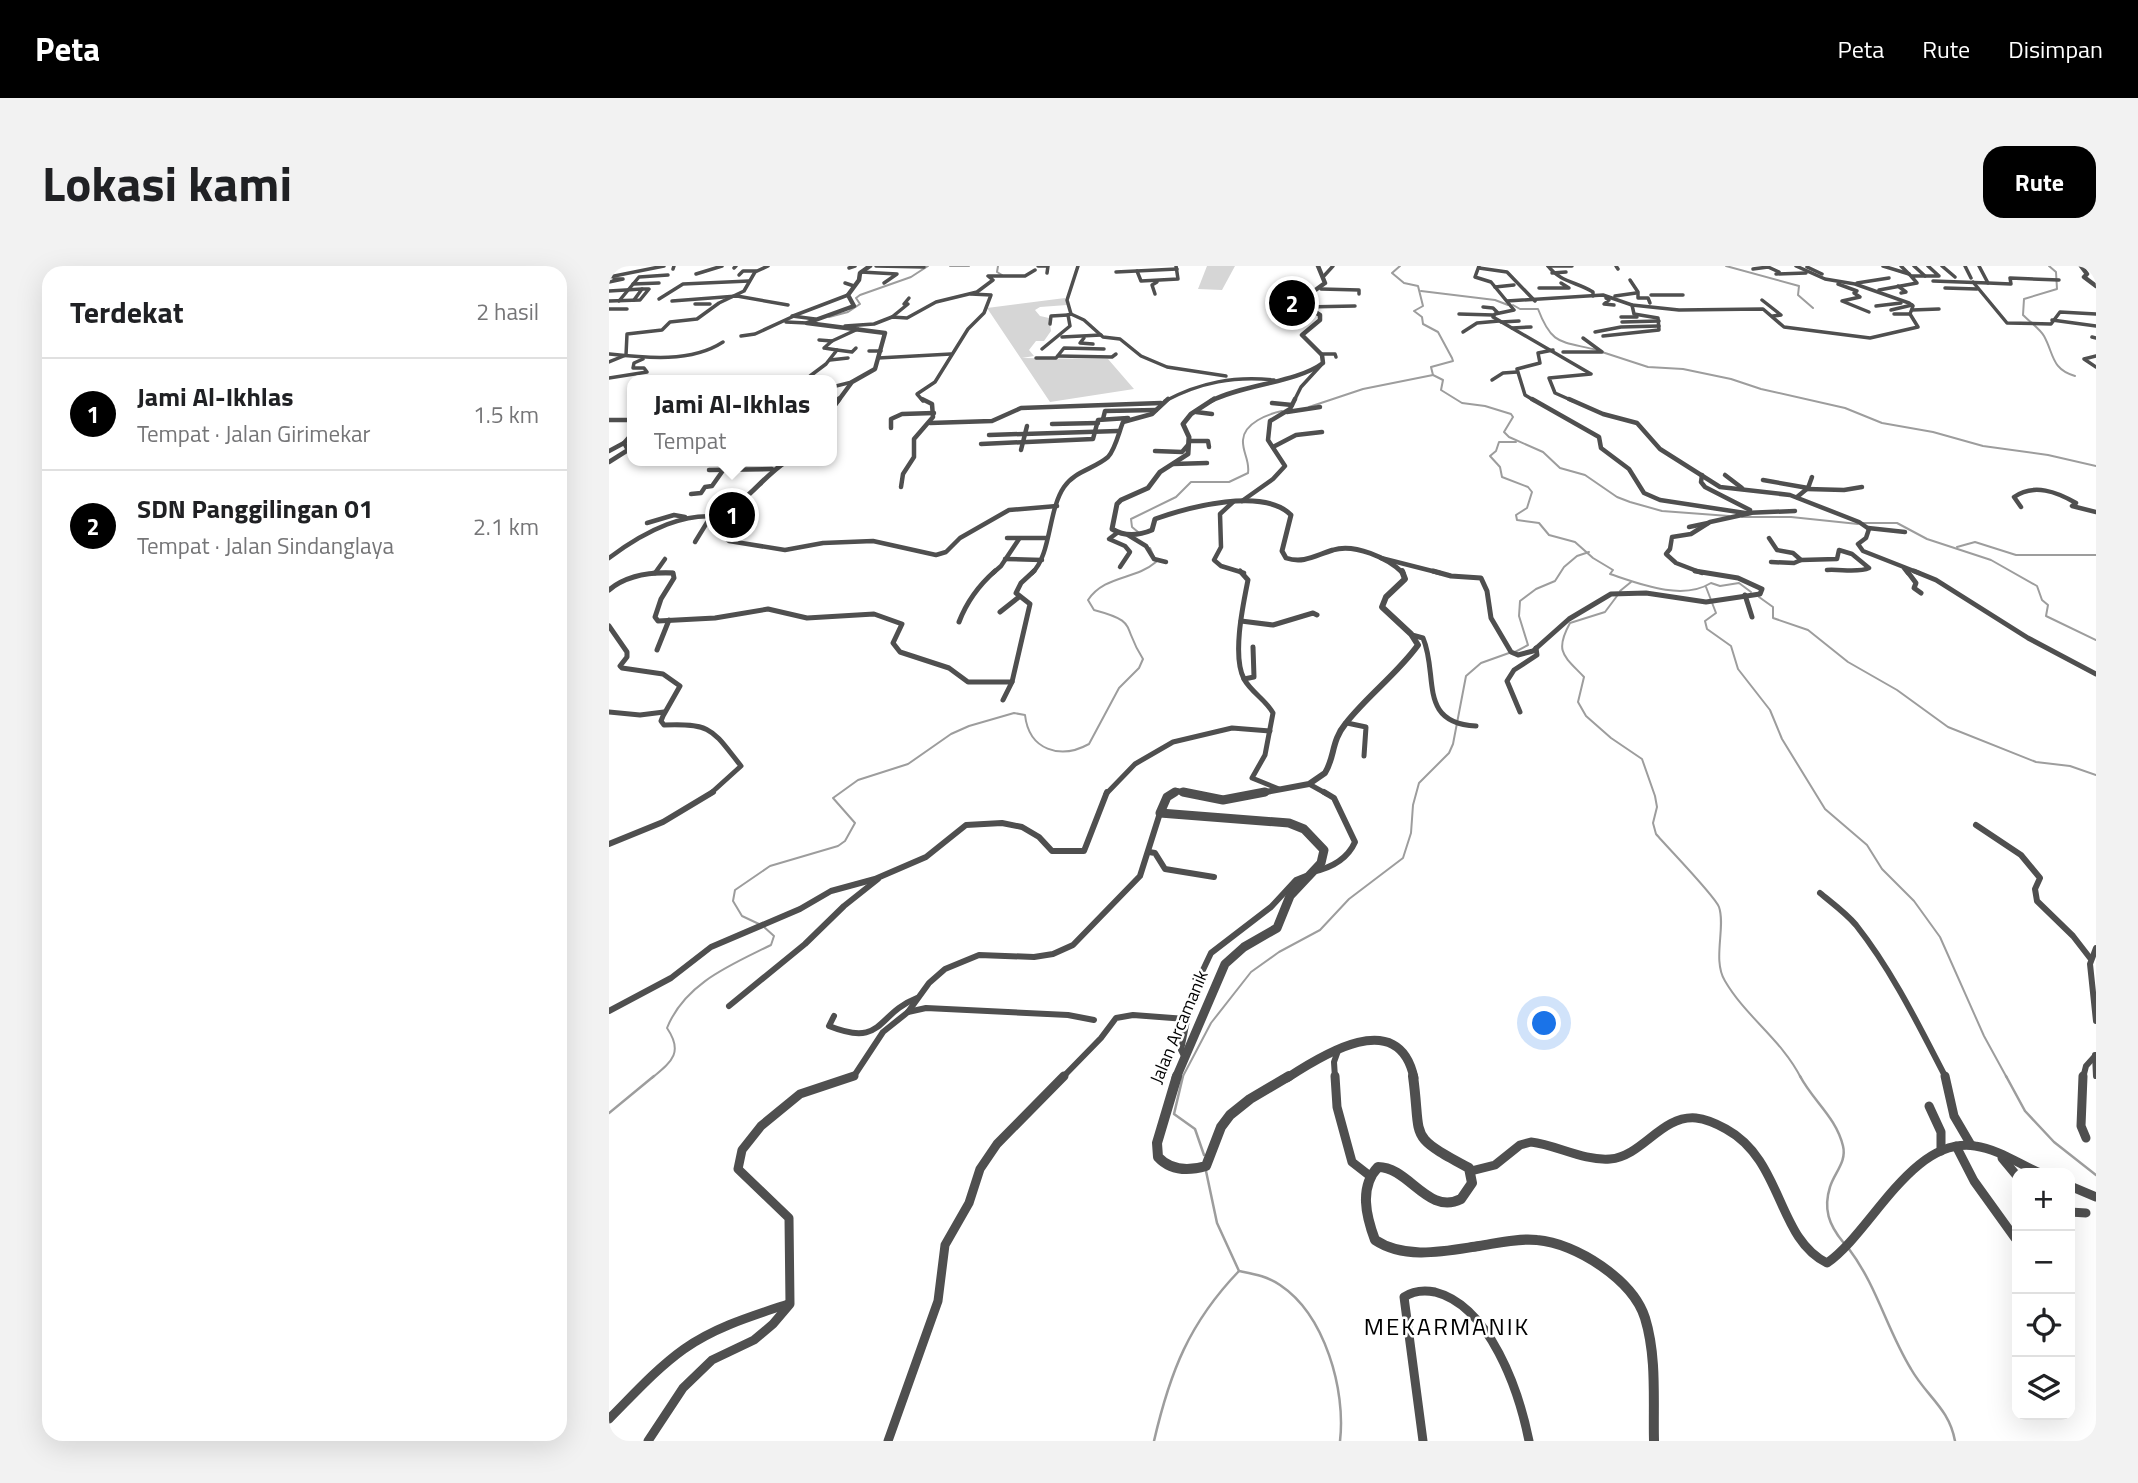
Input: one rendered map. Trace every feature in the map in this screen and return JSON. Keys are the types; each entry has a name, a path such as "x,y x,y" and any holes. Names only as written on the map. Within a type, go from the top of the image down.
{"street":[{"path":"609,280 664,266"},
{"path":"696,274 722,266"},
{"path":"624,357 627,334 662,330 672,322 696,320 719,303 746,289 749,280 757,271 768,266"},
{"path":"849,268 855,266"},
{"path":"741,336 784,322 848,295 859,280 861,272 870,266"},
{"path":"876,266 924,267 919,266"},
{"path":"1028,266 1056,267"},
{"path":"1042,349 1070,326 1067,300 1078,266"},
{"path":"1279,789 1252,778 1262,765 1270,730 1271,708 1244,679 1240,668 1241,621 1248,580 1246,575 1238,570 1217,565 1213,560 1221,547 1220,514 1273,479 1285,466 1268,440 1270,421 1292,405 1301,387 1323,363 1321,354 1302,335 1321,318 1299,302 1321,289 1325,283 1318,266"},
{"path":"1323,277 1333,266"},
{"path":"1548,266 1572,266"},
{"path":"1539,288 1569,288 1557,279 1548,266"},
{"path":"1796,266 1857,291 1854,293 1860,297 1842,300 1869,312"},
{"path":"1883,266 1910,275 1954,276 1972,280"},
{"path":"1901,266 1916,281"},
{"path":"1914,266 1925,276"},
{"path":"1928,266 1939,276"},
{"path":"1942,266 1954,276"},
{"path":"1950,266 1954,276"},
{"path":"1965,266 1977,289 2004,319 2005,330"},
{"path":"1979,266 1987,281"},
{"path":"2081,266 2087,274 2084,277 2094,284"},
{"path":"883,270 889,267"},
{"path":"892,317 907,318 936,302 971,293 992,281 988,276 1025,276 1037,267"},
{"path":"1116,272 1177,267 1179,279 1141,281 1137,271"},
{"path":"1459,314 1514,311 1495,287 1475,277 1479,267 1506,272 1536,307"},
{"path":"1753,269 1768,267 1779,273 1808,273"},
{"path":"1807,267 1840,281 1877,290 1911,309"},
{"path":"621,268 626,274"},
{"path":"654,275 655,268"},
{"path":"1047,273 1048,268"},
{"path":"1157,268 1160,280"},
{"path":"739,275 743,271 757,271"},
{"path":"861,272 897,274 884,283"},
{"path":"1552,272 1566,272"},
{"path":"609,291 615,291 632,286 668,277 640,276 632,286 619,301 609,307"},
{"path":"726,277 749,280"},
{"path":"1947,277 1951,281"},
{"path":"1866,278 1872,281"},
{"path":"1855,284 1889,278"},
{"path":"1877,290 1916,281 1972,280 2011,284 2010,278 2059,280"},
{"path":"1557,279 1585,286 1594,296"},
{"path":"644,296 659,295 682,285 749,280"},
{"path":"859,280 865,281"},
{"path":"1155,294 1152,285 1160,280"},
{"path":"1630,280 1641,303"},
{"path":"1833,282 1840,281"},
{"path":"845,282 845,285 860,290"},
{"path":"1321,289 1359,292 1362,287 1359,284"},
{"path":"632,286 657,285"},
{"path":"1495,287 1514,285"},
{"path":"609,307 633,302 644,296 649,289 632,286"},
{"path":"1898,286 1906,292 1901,293"},
{"path":"1945,288 1977,289"},
{"path":"633,302 642,289"},
{"path":"609,307 615,291"},
{"path":"647,292 659,295"},
{"path":"1638,298 1658,292"},
{"path":"878,358 955,353 968,329 984,313 991,295 971,293"},
{"path":"1507,301 1637,293 1683,295"},
{"path":"848,295 855,304 853,307"},
{"path":"1562,295 1577,298"},
{"path":"1650,295 1650,303"},
{"path":"672,301 736,296 788,305"},
{"path":"1611,296 1632,305 1705,312 1761,309 1785,328 1873,338 1918,327 1911,309 1898,301 1877,306"},
{"path":"1611,296 1604,304 1614,305"},
{"path":"825,298 836,300"},
{"path":"784,322 807,323 819,327 874,324 892,317 908,304 904,304 909,302 905,301 909,298"},
{"path":"1987,299 2000,299"},
{"path":"1762,300 1781,315 1773,316"},
{"path":"619,301 633,302"},
{"path":"1622,301 1659,304"},
{"path":"1698,302 1705,312"},
{"path":"695,304 719,303"},
{"path":"1632,305 1634,313 1659,321"},
{"path":"1911,309 1892,312 1938,309 1934,305 1939,305"},
{"path":"1305,307 1355,306"},
{"path":"609,307 627,309"},
{"path":"841,309 853,307"},
{"path":"807,323 853,307"},
{"path":"1483,307 1493,308 1500,321 1510,328 1528,340 1561,353 1591,374 1549,378 1552,390 1590,409 1637,424 1660,449 1720,487 1797,496 1866,526 1905,532"},
{"path":"2048,330 2060,312 2096,314"},
{"path":"1050,324 1051,316 1069,315 1084,320 1099,335"},
{"path":"787,316 815,319"},
{"path":"1994,316 2096,326"},
{"path":"2073,316 2074,323"},
{"path":"1622,319 1659,321"},
{"path":"1463,332 1477,323 1519,321"},
{"path":"1595,332 1659,321"},
{"path":"1603,336 1629,331 1658,331 1659,321"},
{"path":"837,382 852,382 874,371 885,332 845,326"},
{"path":"1510,328 1531,327"},
{"path":"856,348 852,352 824,348 858,328"},
{"path":"1086,356 1099,335"},
{"path":"1062,337 1099,335 1120,339 1141,356 1167,367 1228,377 1274,380"},
{"path":"1084,338 1081,344 1104,349"},
{"path":"1561,353 1602,352 1583,338"},
{"path":"820,340 832,341"},
{"path":"609,354 645,358 701,353 723,342"},
{"path":"1100,357 1107,344"},
{"path":"1058,356 1063,349 1091,346"},
{"path":"1072,356 1076,348"},
{"path":"811,375 830,360 837,350"},
{"path":"1492,380 1503,373 1517,372 1522,366 1542,362 1538,353 1555,350"},
{"path":"869,351 880,351"},
{"path":"901,487 903,474 914,457 912,444 934,414 932,404 924,402 917,394 936,382 951,354"},
{"path":"1036,358 1100,357 1116,354"},
{"path":"1321,354 1335,354 1336,357"},
{"path":"2096,356 2084,359 2096,367"},
{"path":"609,362 624,357"},
{"path":"628,375 646,372 643,368 633,368 634,363 645,358"},
{"path":"830,360 848,358"},
{"path":"1166,562 1154,559 1146,546 1117,533 1112,526 1118,504 1148,488 1157,475 1185,458 1189,443 1183,424 1196,412 1225,395 1313,370 1323,363"},
{"path":"1517,372 1525,395 1599,437 1601,448 1629,469 1648,496 1752,513"},
{"path":"609,378 627,375"},
{"path":"930,423 992,421 1021,408 1161,403 1192,388 1228,377"},
{"path":"837,385 844,382"},
{"path":"837,402 852,382"},
{"path":"1003,700 1012,682 1030,604 1016,593 1046,552 1047,538 1063,488 1071,479 1109,456 1123,422 1158,410 1161,403"},
{"path":"1272,403 1292,405"},
{"path":"1590,409 1601,405"},
{"path":"1285,412 1321,407"},
{"path":"1103,419 1105,411 1158,410"},
{"path":"1196,412 1212,414"},
{"path":"891,428 891,419 901,414 934,414"},
{"path":"981,444 1093,439 1098,423 1103,419 1140,418"},
{"path":"609,420 627,420"},
{"path":"1052,424 1098,423"},
{"path":"1021,450 1027,426"},
{"path":"989,435 1118,431"},
{"path":"1273,447 1301,432 1322,432"},
{"path":"609,451 627,440"},
{"path":"1155,451 1182,452 1189,443 1208,440 1209,447"},
{"path":"624,443 627,448"},
{"path":"1172,452 1175,446"},
{"path":"609,462 627,451"},
{"path":"1173,464 1206,463"},
{"path":"647,523 674,515 687,518 719,515 745,502 772,469 778,466"},
{"path":"691,494 701,493 705,487 712,486 724,469"},
{"path":"709,470 772,469"},
{"path":"1702,475 1701,482 1705,487 1740,507 1758,512"},
{"path":"1725,475 1734,484 1750,489"},
{"path":"1797,496 1807,488 1812,477"},
{"path":"1763,480 1780,480 1788,485 1807,488 1844,490 1862,486"},
{"path":"2021,507 2014,498 2021,491 2035,488 2073,501 2076,503 2072,506 2076,508 2096,512"},
{"path":"648,1441 683,1388 712,1360 754,1340 773,1324 790,1304 792,1286 789,1218 738,1169 742,1150 761,1126 800,1094 854,1076 883,1032 908,1012 945,969 979,955 1053,954 1073,945 1140,876 1167,797 1177,792 1216,800 1309,784 1328,771 1334,740 1417,648 1418,640 1387,615 1382,607 1386,597 1402,583 1405,576 1358,550 1341,548 1310,559 1291,560 1282,551 1289,530 1290,511 1275,502 1238,502 1160,517 1149,532 1128,536"},
{"path":"719,515 732,520 724,537 729,541 785,550 823,543 873,541 936,555 946,552 960,538 1009,510 1057,506"},
{"path":"1689,527 1758,512 1781,509 1795,511"},
{"path":"695,542 711,516"},
{"path":"609,558 638,539 687,518"},
{"path":"1376,558 1396,560 1451,576 1481,578 1487,591 1491,620 1501,634 1507,650 1523,653 1537,648 1569,619 1608,595 1646,593 1706,602 1755,595 1763,591 1753,583 1685,570 1667,556 1672,537 1696,533 1710,522"},
{"path":"1849,552 1866,538 1866,526"},
{"path":"1117,533 1108,539 1130,552 1120,567"},
{"path":"1007,538 1047,538"},
{"path":"1769,538 1777,550 1796,555 1801,560"},
{"path":"959,622 966,604 992,571 999,568 1019,539"},
{"path":"1857,544 1865,552 1945,586 2028,638 2096,674"},
{"path":"1770,562 1831,560 1838,558 1837,550 1849,552 1865,563 1868,569 1827,570"},
{"path":"1884,559 1891,555"},
{"path":"655,573 665,559"},
{"path":"1005,559 1042,559"},
{"path":"1903,567 1921,593"},
{"path":"609,590 622,580 655,573 674,575 655,617 658,621 715,618 768,609 807,618 878,614 902,624 893,643 900,652 936,662 973,684 1012,682"},
{"path":"1745,595 1752,617"},
{"path":"1000,612 1019,597"},
{"path":"1241,621 1273,625 1313,613 1317,615"},
{"path":"657,650 669,620"},
{"path":"609,626 627,652 622,668 663,674 680,686 679,693 664,712 661,721 664,724 695,724 712,730 741,766 725,785 670,820 609,844"},
{"path":"1412,635 1423,638 1428,647 1430,688 1446,719 1456,725 1476,726"},
{"path":"1244,679 1254,677 1252,647"},
{"path":"1520,712 1507,681 1514,670 1537,655 1537,648"},
{"path":"609,712 640,715 664,712"},
{"path":"1347,723 1366,727 1364,756"},
{"path":"609,1011 671,978 711,947 800,909 831,891 872,880 926,857 960,828 972,823 1013,825 1039,837 1052,851 1084,851 1106,794 1135,764 1173,742 1214,730 1270,730"},
{"path":"1185,1058 1181,1049 1195,982 1214,949 1271,907 1296,880 1339,861 1351,851 1355,842 1333,798 1309,784"},
{"path":"1160,813 1273,820 1294,825 1312,836 1324,850 1324,858 1311,874"},
{"path":"1976,825 2017,853 2036,871 2040,878 2035,890 2037,901 2073,936 2090,958 2096,1021"},
{"path":"1149,852 1155,853 1165,869 1214,877"},
{"path":"729,1006 805,944 882,874"},
{"name":"Jalan Arcamanik","path":"1311,874 1287,901 1277,928 1244,947 1225,964 1165,1106 1157,1151 1159,1160 1166,1165 1192,1170 1209,1163 1215,1139 1224,1122 1247,1100 1339,1046 1374,1040 1402,1053 1412,1070 1416,1123 1421,1137 1432,1148 1471,1171"},
{"path":"1820,893 1855,924 1918,1020 1926,1042 1946,1077 1954,1116 1971,1145"},
{"path":"2090,958 2096,948"},
{"path":"834,1016 829,1026 841,1032 875,1031 892,1016 898,1006 919,997"},
{"path":"908,1012 926,1007 1068,1015 1094,1020"},
{"path":"888,1441 938,1301 945,1245 969,1203 980,1169 997,1144 1101,1038 1116,1018 1133,1015 1165,1020 1186,1019"},
{"path":"1339,1046 1335,1062 1337,1107 1352,1162 1370,1176"},
{"path":"2095,1054 2096,1076"},
{"path":"2086,1138 2080,1126 2083,1103 2081,1084 2089,1061 2095,1054"},
{"path":"1929,1106 1941,1132 1941,1151"},
{"path":"1654,1441 1648,1332 1641,1307 1625,1282 1598,1264 1539,1240 1414,1252 1387,1249 1379,1245 1373,1235 1366,1189 1370,1176 1378,1167 1387,1166 1427,1197 1448,1203 1461,1199 1469,1191 1473,1178 1471,1171 1495,1165 1520,1145 1531,1142 1602,1158 1616,1158 1674,1122 1691,1118 1707,1120 1741,1138 1757,1152 1769,1170 1804,1244 1815,1258 1827,1263 1840,1254 1907,1175 1941,1151 1971,1145 2029,1168"},
{"path":"1956,1146 1975,1181 2012,1234"},
{"path":"1999,1154 2012,1170"},
{"path":"2075,1188 2096,1197"},
{"path":"2075,1212 2086,1213"},
{"path":"1423,1441 1404,1297 1408,1293 1426,1290 1441,1292 1454,1300 1494,1346 1516,1396 1529,1441"},
{"path":"609,1419 649,1379 686,1348 703,1338 790,1304"}],"shaded area":[{"path":"1207,266 1235,266 1222,290 1198,289"},
{"path":"1065,298 1067,305 1040,307 1035,310 1040,316 1049,318 1051,331 1044,341 1036,341 1029,350 1034,356 1022,358 1108,359 1134,389 1050,402 987,308"}],"waterway":[{"path":"829,317 848,312 860,304 856,298 860,295 911,277 928,266"},
{"path":"950,266 969,266"},
{"path":"998,266 997,272 1002,275"},
{"path":"1400,266 1392,273 1404,283 1418,286 1423,306 1414,311 1422,317 1423,324 1438,332 1453,361 1431,367 1433,375"},
{"path":"1726,266 1799,286 1798,295 1813,308"},
{"path":"2049,266 2056,272 2057,289 2024,299 2023,315 2042,333 2057,365 2075,376"},
{"path":"1421,291 1495,300 1508,305"},
{"path":"1513,305 1520,309 1538,309 1548,330 1559,340 1597,350"},
{"path":"1602,352 1648,367 1683,369 1731,379 1761,389 1845,408 1882,423 1933,432 1983,446 2048,455 2096,466"},
{"path":"1309,407 1363,389 1433,375"},
{"path":"1433,375 1443,380 1441,390 1462,403 1485,406 1511,414 1513,417 1504,432 1509,437 1543,452 1560,468 1585,475 1617,497 1662,511 1729,516"},
{"path":"1138,532 1132,527 1131,519 1176,497 1191,482 1229,482 1248,473 1244,434 1258,420 1282,411"},
{"path":"1516,442 1499,442 1496,451 1490,456 1500,467 1502,477 1528,487 1532,492 1527,508 1516,515 1517,520 1539,523 1549,535 1575,542 1587,553"},
{"path":"1742,517 1791,517 1858,524"},
{"path":"1863,523 1897,523 1927,539 1991,560 2037,586 2042,600 2048,605 2046,616 2096,640"},
{"path":"1957,547 1975,542 2016,555 2096,555"},
{"path":"759,924 742,916 733,901 735,890 770,866 838,846 845,841 855,823 833,798 858,780 908,764 951,734 969,726 1014,713 1025,715 1033,737 1048,749 1067,751 1089,744 1119,688 1139,668 1143,659 1127,626 1118,618 1094,610 1088,600 1103,586 1148,568 1156,562 1150,548"},
{"path":"1515,652 1528,645 1519,616 1520,601 1536,589 1555,581 1564,567 1577,556 1587,553"},
{"path":"1587,553 1613,570 1610,574 1661,589 1687,591 1711,583 1720,586 1739,583 1751,592"},
{"path":"1620,591 1631,582"},
{"path":"1706,587 1716,613 1705,621 1707,629 1731,646 1738,669 1770,710 1782,739 1825,809 1867,845 1882,869 1914,901 1940,937 1984,1036 2007,1078"},
{"path":"1617,596 1605,612 1570,623 1565,633 1563,653 1584,677 1578,702 1586,716 1611,738 1642,759 1655,796 1657,807 1653,823 1656,834 1719,907 1721,973 1743,1006 1784,1052 1801,1078"},
{"path":"1759,597 1773,607 1773,618 1808,630 1848,662 1897,690 1948,727 2036,762 2070,766 2096,775"},
{"path":"1183,1076 1211,1023 1251,972 1279,952 1320,930 1349,899 1403,858 1411,833 1413,805 1419,783 1449,753 1453,744 1466,676 1481,663 1509,653"},
{"path":"652,1078 670,1062 675,1051 675,1044 667,1028 675,1012 697,987 711,977 771,945 774,936 764,927"},
{"path":"609,1113 654,1076"},
{"path":"1183,1076 1174,1114 1195,1129 1204,1155"},
{"path":"1800,1076 1835,1126 1843,1146 1842,1162 1830,1187 1827,1202 1831,1223 1843,1242"},
{"path":"2006,1076 2025,1111 2054,1142 2096,1175"},
{"path":"1206,1171 1217,1223 1239,1271"},
{"path":"1849,1249 1867,1278 1911,1369 1948,1420 1955,1441"},
{"path":"1154,1441 1167,1393 1194,1329 1239,1271"},
{"path":"1239,1271 1265,1277 1280,1285 1296,1298 1309,1315 1320,1334 1336,1377 1341,1421 1340,1441"}],"place":[{"name":"SDN Panggilingan 01","path":"1292,303"},
{"name":"Jami Al-Ikhlas","path":"732,515"}],"district":[{"name":"MEKARMANIK","path":"1447,1327"}]}
